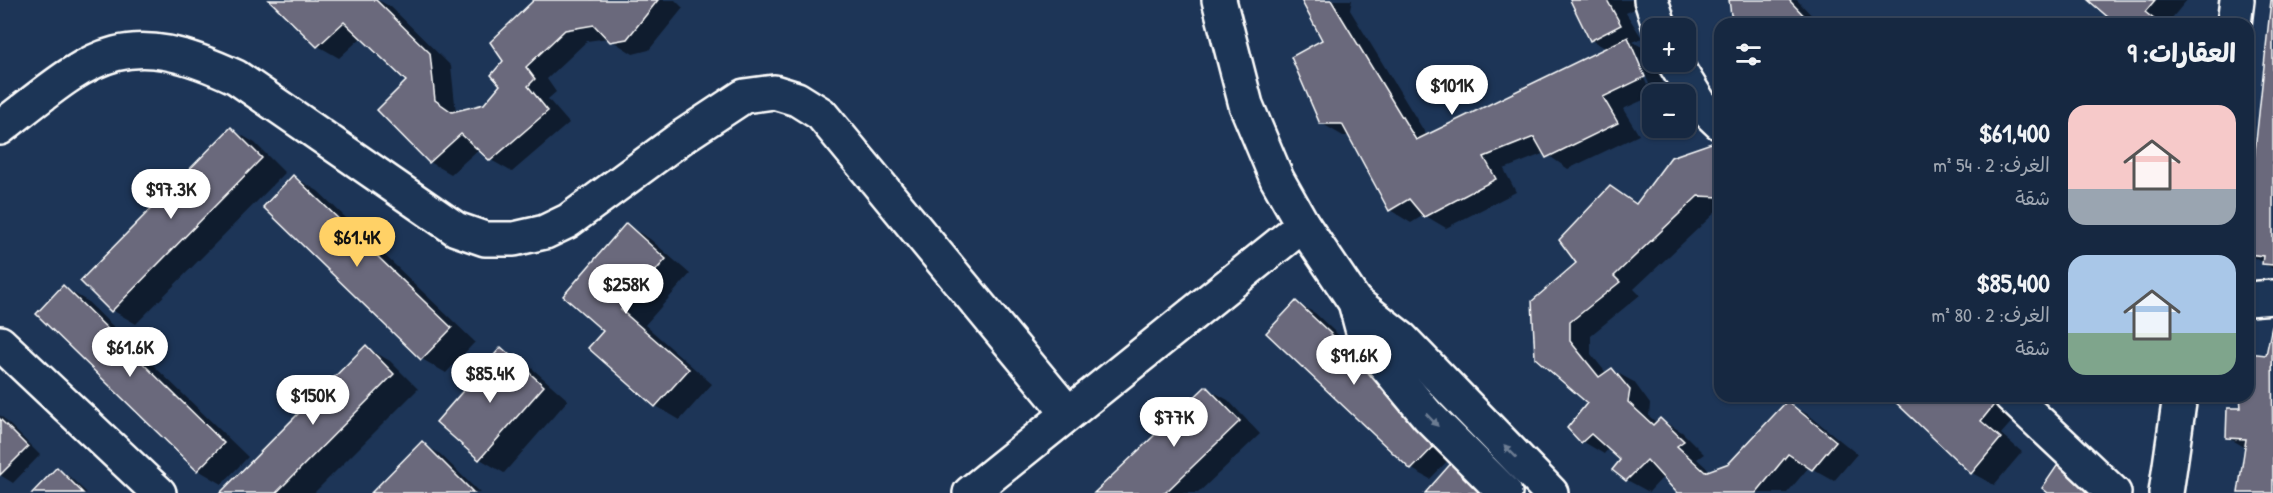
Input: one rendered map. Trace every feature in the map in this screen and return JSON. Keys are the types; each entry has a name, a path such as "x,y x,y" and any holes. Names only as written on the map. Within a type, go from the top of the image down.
{"street":[{"path":"1219,0 1245,105 1276,179 1303,225 1355,302 1402,339 1551,493"},
{"path":"1651,0 1657,18"},
{"path":"2235,18 2237,0"},
{"path":"0,128 71,72 97,58 130,50 169,52 197,59 236,78 456,229 484,239 514,239 545,232 568,221 685,135 744,96 774,92 797,99 821,114 1068,413"},
{"path":"1680,72 1700,104 1714,117"},
{"path":"970,493 1303,225"},
{"path":"2254,299 2273,297"},
{"path":"1355,302 1362,328 1377,355 1428,416 1505,493"},
{"path":"0,343 159,493"},
{"path":"2017,402 2114,493"},
{"path":"2166,493 2179,402"}],"building":[{"path":"269,0 376,0 430,53 435,100 452,112 484,104 500,85 491,75 503,61 490,42 534,0 658,0 627,39 610,42 594,25 565,30 526,67 535,79 528,86 548,111 490,161 461,134 429,163 377,110 406,81 344,22 317,47"},
{"path":"1301,0 1331,0 1416,140 1628,37 1645,77 1603,97 1618,123 1546,158 1534,137 1484,157 1496,179 1424,217 1409,199 1389,211 1342,124 1320,124 1291,57 1322,40"},
{"path":"1570,0 1607,0 1621,25 1590,41"},
{"path":"1729,0 1789,0 1806,18 1734,18 1731,15"},
{"path":"2088,0 2155,0 2145,12 2152,18 2109,18"},
{"path":"2271,0 2273,0 2273,265 2262,264 2263,256 2254,255 2254,160"},
{"path":"231,127 262,158 111,312 80,281"},
{"path":"1714,142 1714,197 1698,196 1614,276 1620,282 1570,322 1570,341 1599,377 1612,368 1630,390 1628,402 1653,425 1660,418 1684,441 1677,446 1705,472 1729,463 1786,402 1836,441 1812,470 1788,454 1756,493 1677,493 1647,460 1626,481 1612,470 1620,460 1591,434 1581,443 1567,428 1587,403 1535,358 1532,301 1576,263 1559,240 1610,186 1636,204 1671,157"},
{"path":"293,175 452,328 421,360 263,207"},
{"path":"626,223 666,259 621,310 689,369 655,407 588,348 603,331 563,296"},
{"path":"63,285 224,443 197,471 36,314"},
{"path":"1296,301 1442,438 1411,470 1266,333"},
{"path":"2272,326 2273,493 2238,493 2246,439 2226,438 2227,408 2241,408 2240,402 2254,402 2254,354 2266,355"},
{"path":"366,345 394,374 276,493 220,493"},
{"path":"501,347 544,386 479,460 436,422"},
{"path":"1206,386 1240,421 1165,493 1094,493"},
{"path":"1895,402 1996,402 1981,421 2001,438 1971,474"},
{"path":"0,419 28,447 0,475"},
{"path":"422,441 474,493 371,493"},
{"path":"1454,460 1490,493 1425,493"},
{"path":"2061,460 2099,493 2048,493 2042,488"},
{"path":"57,467 83,493 32,493"}]}
